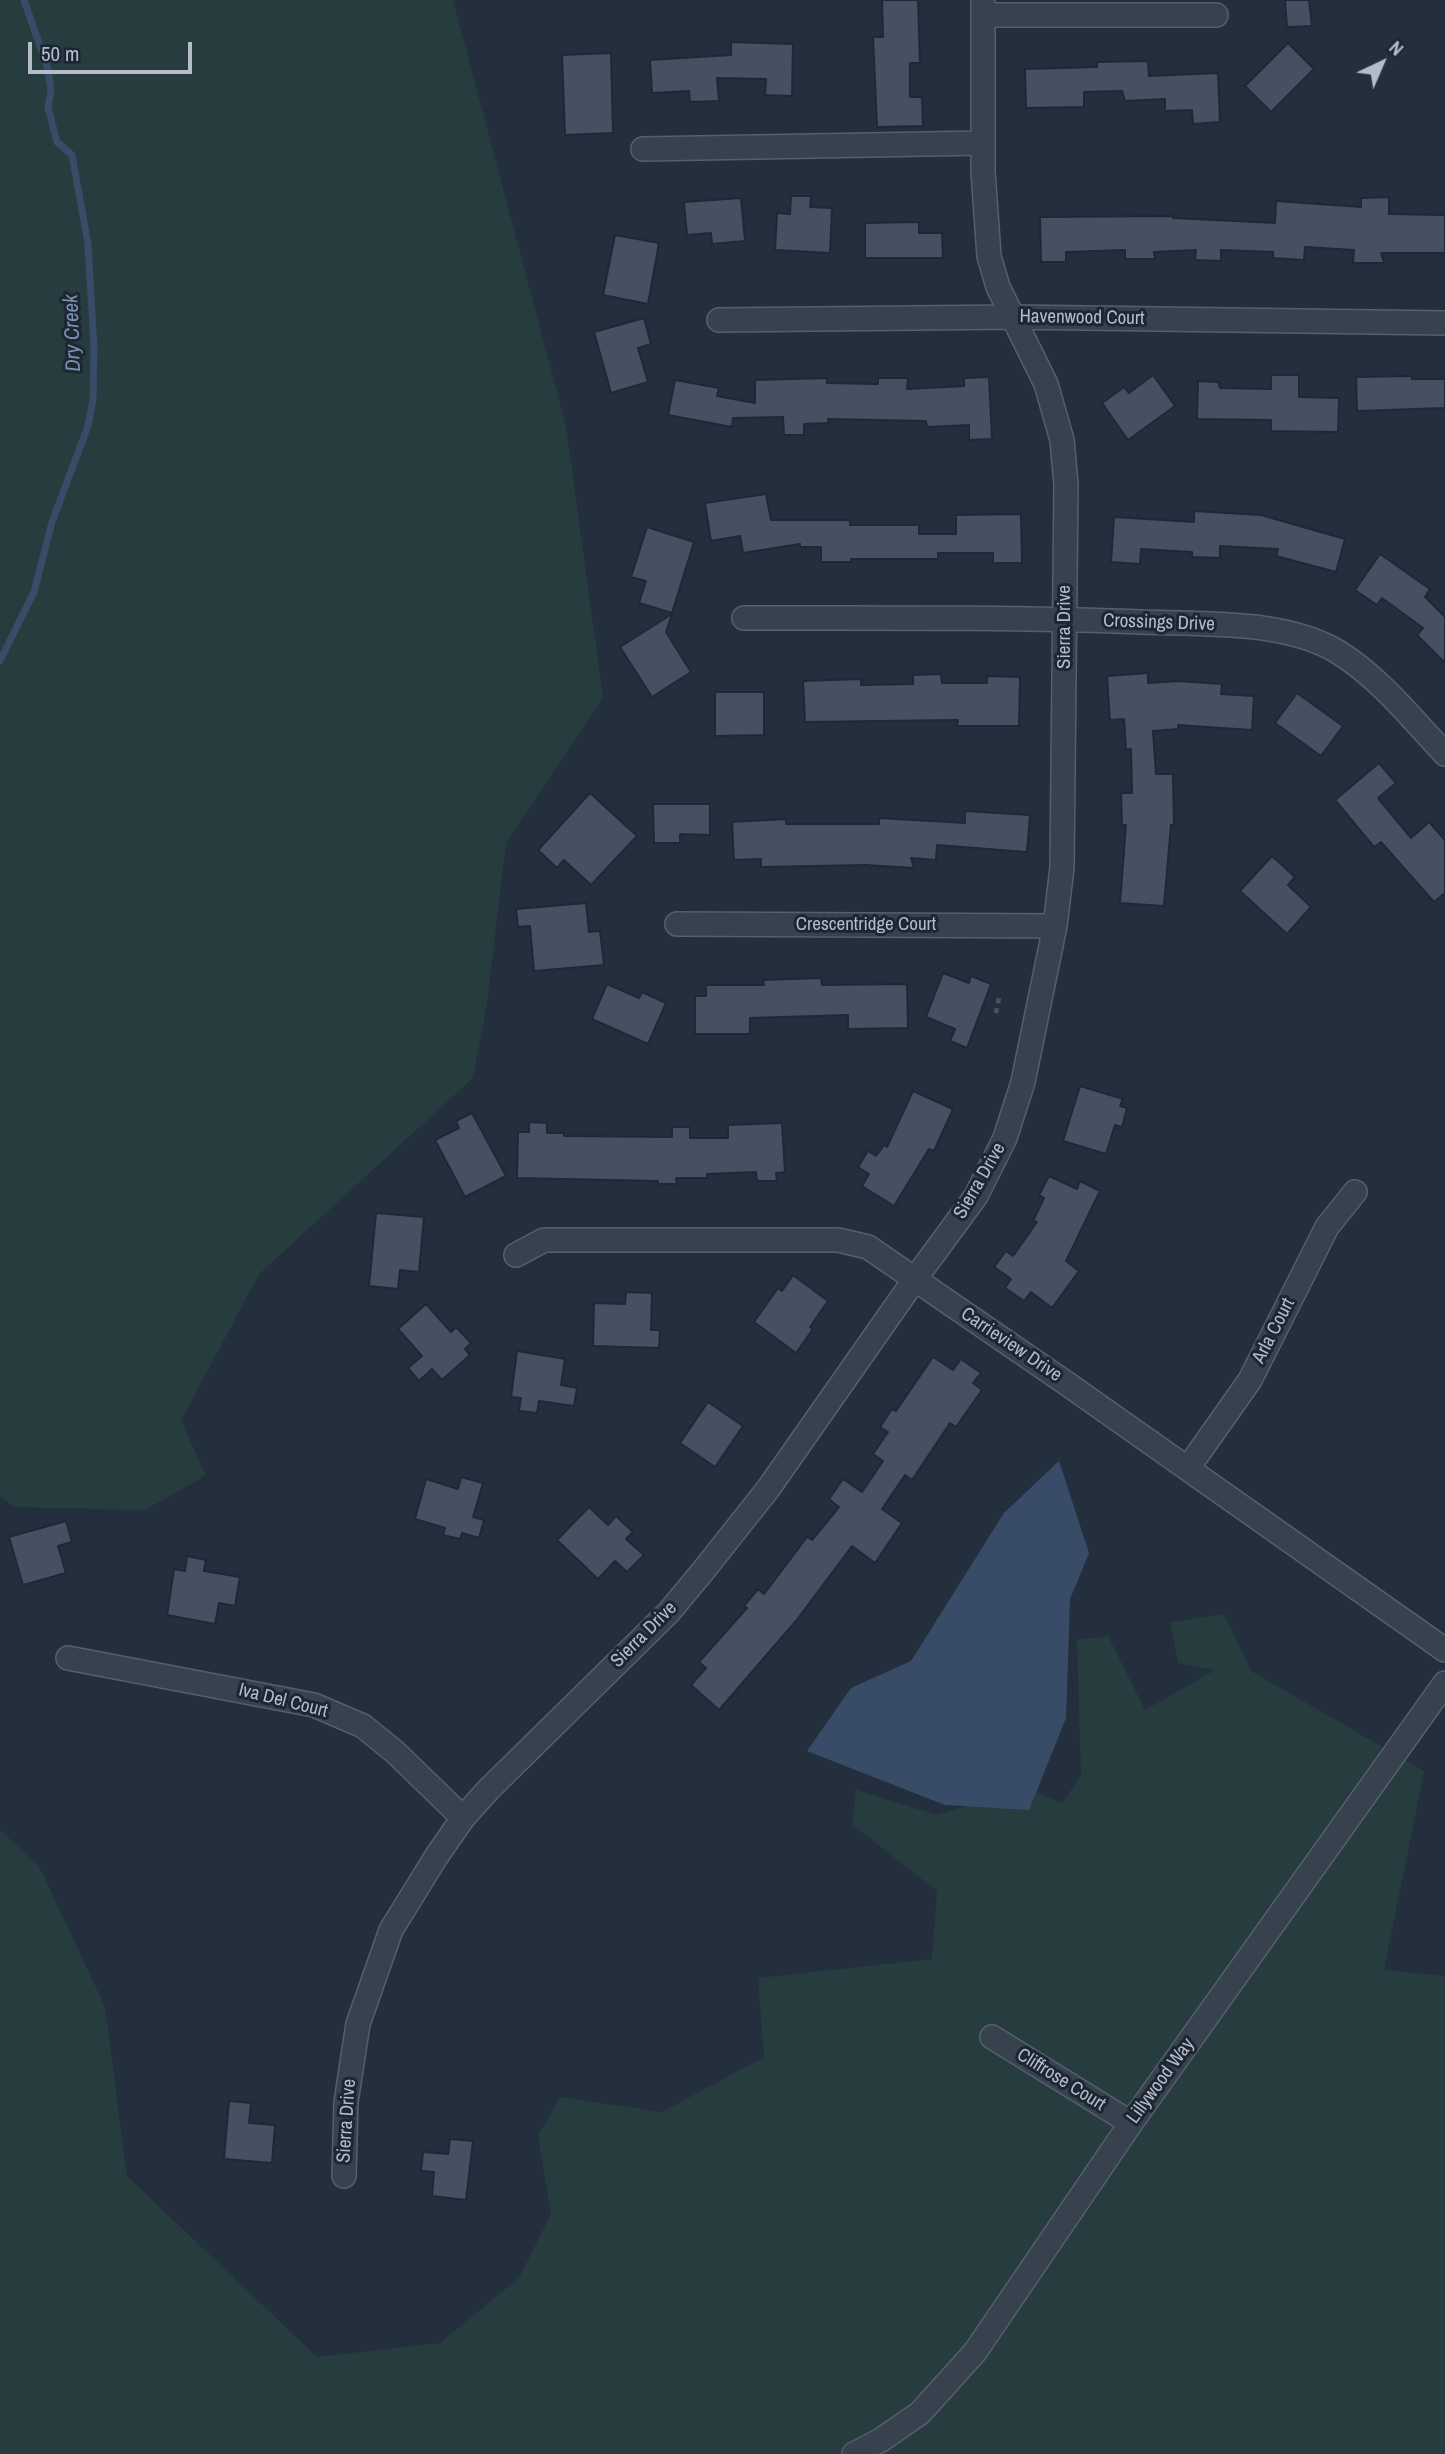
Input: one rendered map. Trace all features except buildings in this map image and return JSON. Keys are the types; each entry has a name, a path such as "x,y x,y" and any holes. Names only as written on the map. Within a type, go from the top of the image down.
{"street":[{"path":"983,8 1216,15"},
{"name":"Sierra Drive","path":"344,2176 346,2102 358,2024 391,1930 436,1857 463,1818 497,1781 669,1612 768,1489 976,1196 1005,1138 1023,1082 1055,926 1062,868 1066,484 1062,440 1046,384 998,287 989,256 985,228 983,8"},
{"path":"643,149 983,143"},
{"name":"Havenwood Court","path":"719,320 1013,317 1445,323"},
{"name":"Crossings Drive","path":"744,618 1065,619 1250,626 1293,634 1337,651 1378,683 1445,754"},
{"name":"Crescentridge Court","path":"677,924 1055,926"},
{"name":"Arla Court","path":"1188,1468 1250,1380 1327,1227 1355,1192"},
{"name":"Carrieview Drive","path":"516,1255 544,1240 838,1240 868,1247 1445,1650"},
{"name":"Iva Del Court","path":"68,1658 314,1705 363,1726 395,1752 463,1818"},
{"name":"Lillywood Way","path":"854,2454 881,2440 920,2413 975,2352 1131,2123 1445,1683"},
{"name":"Cliffrose Court","path":"992,2037 1131,2123"}],"path":[{"path":"996,1013 999,998"}],"green space":[{"path":"0,0 453,0 566,426 603,698 506,843 487,1003 473,1078 259,1274 181,1421 206,1475 145,1510 14,1507 0,1496"},
{"path":"1224,1614 1251,1671 1424,1771 1384,1970 1445,1976 1445,2454 0,2454 0,1830 39,1866 105,2007 127,2176 317,2357 440,2343 519,2278 551,2214 538,2136 560,2097 662,2112 764,2057 758,1978 932,1959 937,1891 852,1824 856,1790 937,1815 1026,1788 1062,1803 1081,1776 1077,1640 1108,1636 1145,1710 1215,1670 1178,1663 1170,1622"}],"water":[{"path":"1059,1461 1089,1553 1070,1599 1066,1718 1029,1810 945,1805 807,1751 851,1688 911,1661 1004,1513"}],"waterway":[{"name":"Dry Creek","path":"0,661 34,592 52,522 88,426 93,400 94,347 88,244 72,155 57,142 48,107 51,91 48,69 24,0"}]}
